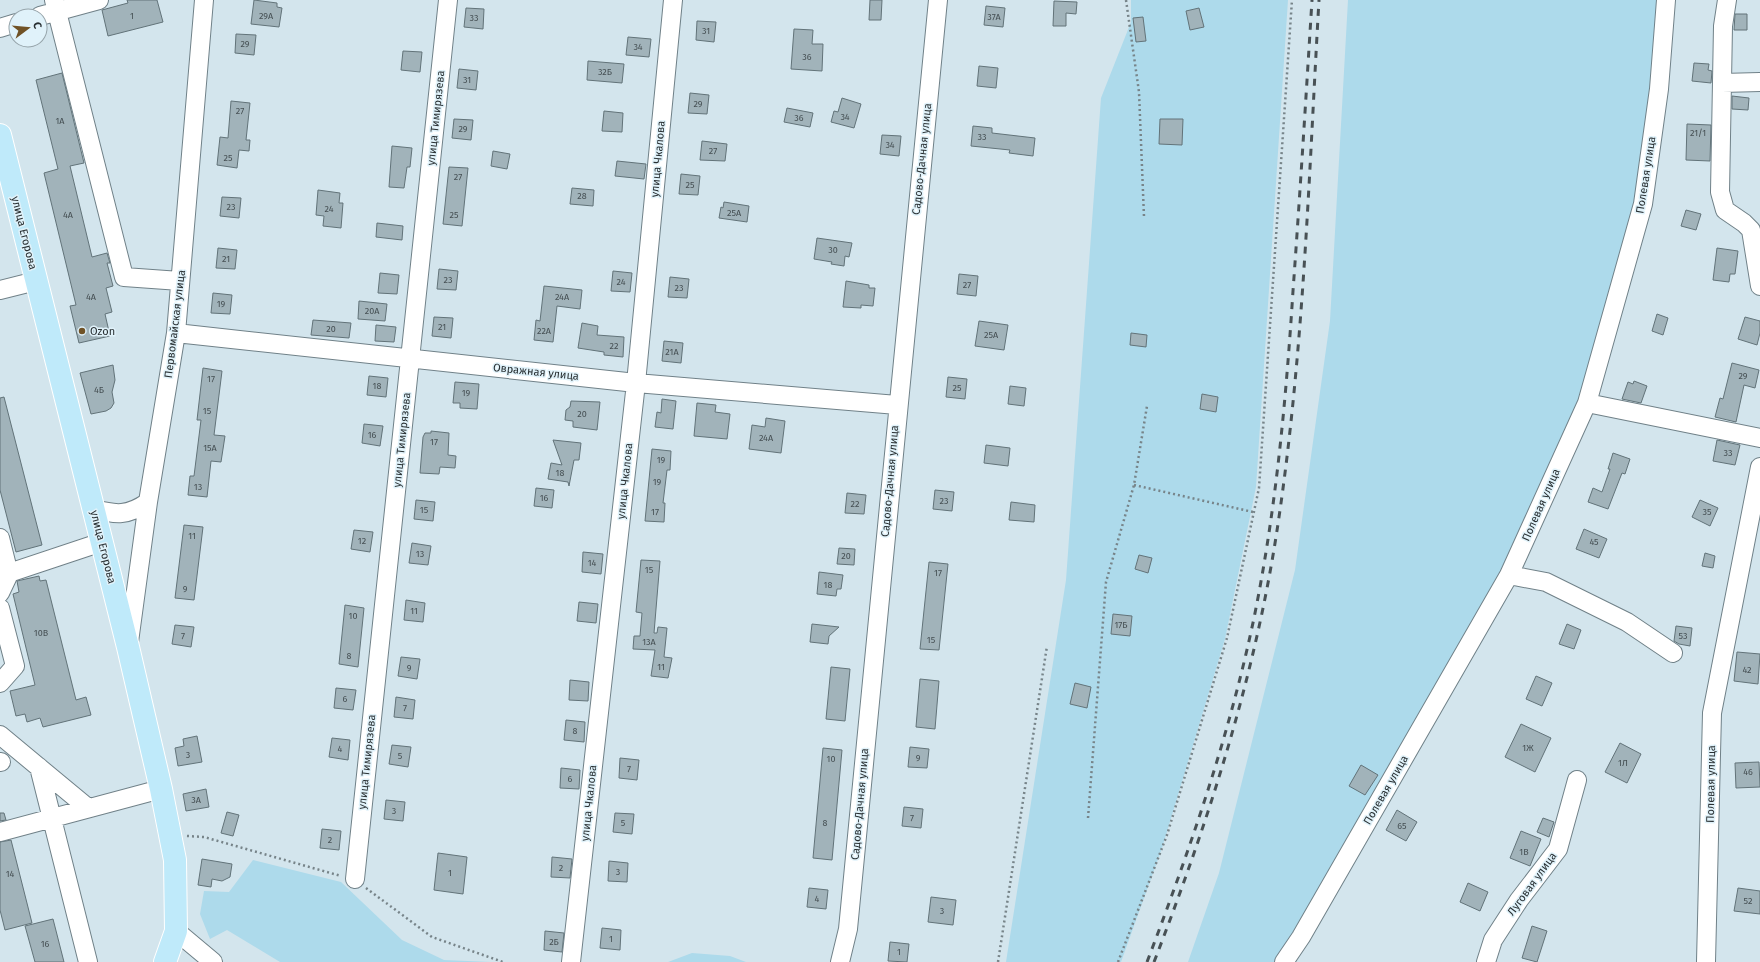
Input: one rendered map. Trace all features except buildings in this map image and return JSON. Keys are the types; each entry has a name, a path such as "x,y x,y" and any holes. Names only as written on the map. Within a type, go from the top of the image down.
{"main road":[{"name":"улица Егорова","path":"0,136 94,509 161,789 169,836 175,860 176,931 166,962"}],"street":[{"path":"100,0 50,9 124,277 180,281"},
{"name":"Первомайская улица","path":"128,647 148,502 176,333 204,0"},
{"name":"улица Тимирязева","path":"355,880 448,0"},
{"name":"улица Чкалова","path":"571,962 636,383 673,0"},
{"name":"Садово-Дачная улица","path":"840,962 848,929 897,405 938,0"},
{"name":"Полевая улица","path":"1284,962 1301,937 1509,575 1587,403 1643,204 1659,89 1666,0"},
{"path":"1727,0 1723,26 1720,192 1725,210 1744,223 1751,230 1760,286"},
{"path":"1722,83 1760,82"},
{"path":"0,290 36,281"},
{"name":"Овражная улица","path":"176,333 636,383 897,405"},
{"path":"1587,403 1760,438"},
{"name":"Полевая улица","path":"1706,962 1712,713 1760,467"},
{"path":"94,509 122,514 136,510 148,502"},
{"path":"0,538 5,575 0,592"},
{"path":"5,575 102,542"},
{"path":"1509,575 1546,582 1627,622 1673,653"},
{"path":"0,608 15,666 0,683"},
{"path":"0,735 88,808"},
{"path":"39,768 88,962"},
{"name":"Луговая улица","path":"1486,962 1493,940 1519,900 1558,849 1577,780"},
{"path":"0,832 161,789"},
{"path":"176,931 213,962"}],"path":[{"path":"1126,0 1139,92 1144,217"},
{"path":"1118,962 1167,835 1227,638 1259,488 1292,0"},
{"path":"1088,818 1106,582 1134,485 1147,406"},
{"path":"1134,485 1253,512"},
{"path":"998,962 1047,646"},
{"path":"169,836 204,837 355,880 432,937 503,962"}],"shaded area":[{"path":"1131,0 1288,0 1256,487 1225,639 1162,848 1121,962 1006,962 1066,580 1101,98 1131,22"},
{"path":"1348,0 1657,0 1660,42 1635,207 1586,389 1509,569 1278,962 1188,962 1219,873 1295,570 1330,321"},
{"path":"253,860 341,882 402,940 444,960 491,962 280,962 227,930 210,939 200,914 204,891 229,892"},
{"path":"692,953 730,956 746,962 668,962"}],"railway":[{"path":"1147,962 1193,835 1233,706 1262,577 1274,496 1287,373 1312,0"},
{"path":"1154,962 1194,853 1229,743 1245,687 1270,574 1287,453 1300,324 1309,194 1319,0"}],"place":[{"name":"Ozon","path":"82,331"}]}
